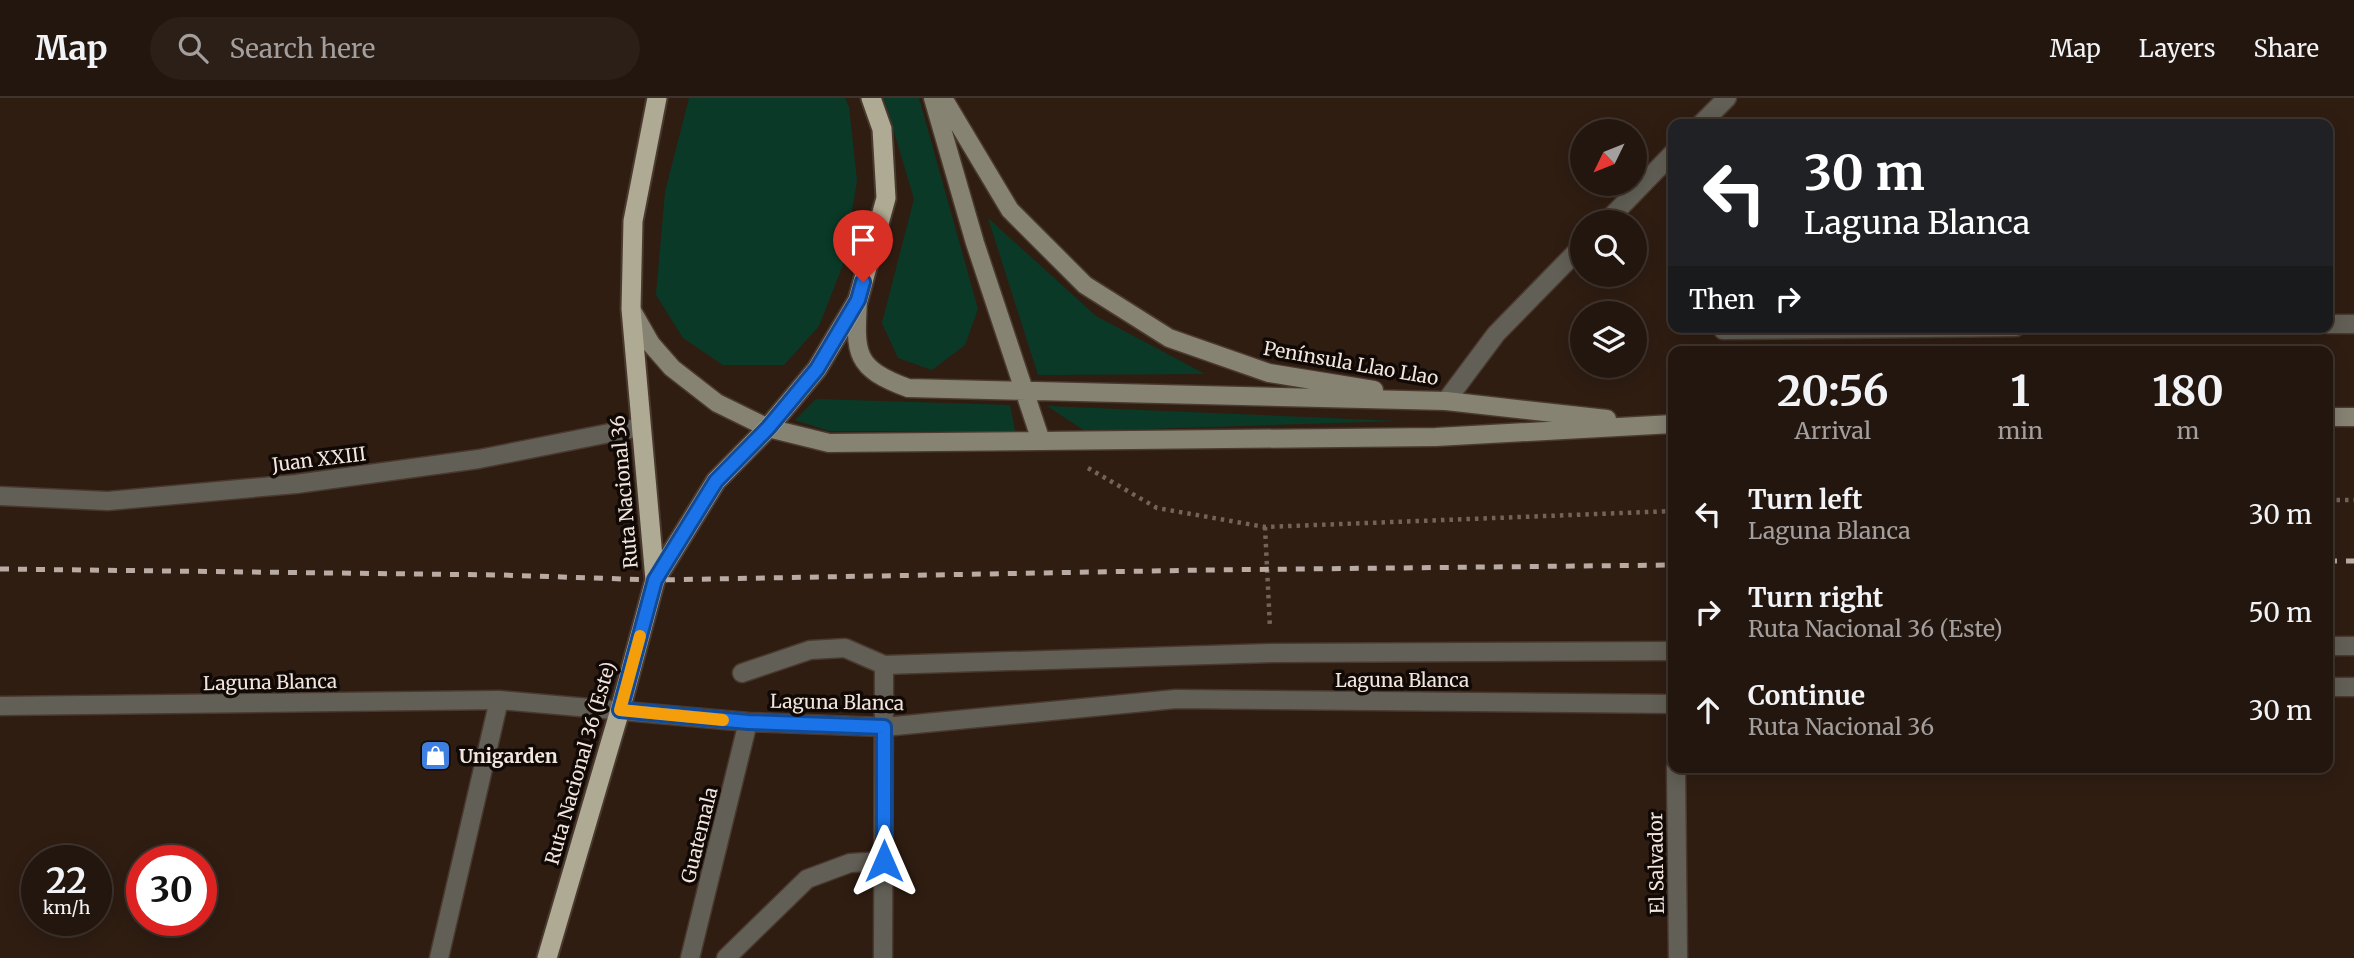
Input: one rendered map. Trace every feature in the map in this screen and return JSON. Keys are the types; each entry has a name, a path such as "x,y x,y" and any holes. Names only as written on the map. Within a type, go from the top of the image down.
{"highway":[{"name":"Ruta Nacional 36","path":"655,580 631,309 633,222 657,98"},
{"name":"Ruta Nacional 36","path":"655,580 716,481 768,428 817,369 858,300 886,198 882,130 871,98"},
{"name":"Ruta Nacional 36 (Este)","path":"547,958 655,580"}],"main road":[{"path":"933,98 975,243 1041,441"},
{"name":"Península Llao Llao","path":"943,98 1010,210 1085,285 1169,338 1269,373 1446,401"},
{"path":"858,300 855,340 863,361 882,378 908,388 1446,401 1664,424"},
{"path":"631,309 652,344 672,368 717,403 768,428 829,443 1436,437 1664,424"},
{"path":"2333,417 2354,417"}],"street":[{"path":"1707,119 1727,98"},
{"path":"1618,210 1668,158"},
{"path":"1446,401 1496,334 1570,258"},
{"path":"2333,324 2354,324"},
{"name":"Juan XXIII","path":"0,496 108,501 296,484 479,459 640,427"},
{"path":"2333,646 2354,646"},
{"name":"Laguna Blanca","path":"742,673 810,650 845,648 884,665 1272,653 1668,652"},
{"path":"883,958 884,665"},
{"path":"2333,687 2354,687"},
{"name":"Laguna Blanca","path":"0,706 499,700 748,722 884,727 1177,699 1668,704"},
{"path":"439,958 499,700"},
{"name":"Guatemala","path":"690,958 748,722"},
{"name":"El Salvador","path":"1676,773 1678,958"},
{"path":"726,958 807,879 850,863 884,861"}],"path":[{"path":"1087,468 1157,508 1265,527 1668,511"},
{"path":"2333,500 2354,500"},
{"path":"1265,527 1272,653"}],"green space":[{"path":"689,98 845,98 849,107 857,180 844,262 819,326 784,365 723,365 683,338 656,295 665,192"},
{"path":"884,98 919,98 978,309 965,345 932,370 898,358 882,323 914,199"},
{"path":"988,218 1096,316 1205,374 1038,375"},
{"path":"816,399 1010,405 1015,431 829,431 795,420"},
{"path":"1047,406 1398,421 1085,431"}],"railway":[{"path":"2333,561 2354,561"},
{"path":"0,569 501,575 655,580 1668,565"}],"slow traffic":[{"path":"640,636 620,710 723,720"}],"place":[{"name":"Unigarden","path":"436,756"}],"route":[{"path":"863,282 858,300 817,369 768,428 716,481 655,580 620,710 748,722 884,727 884,861"}]}
